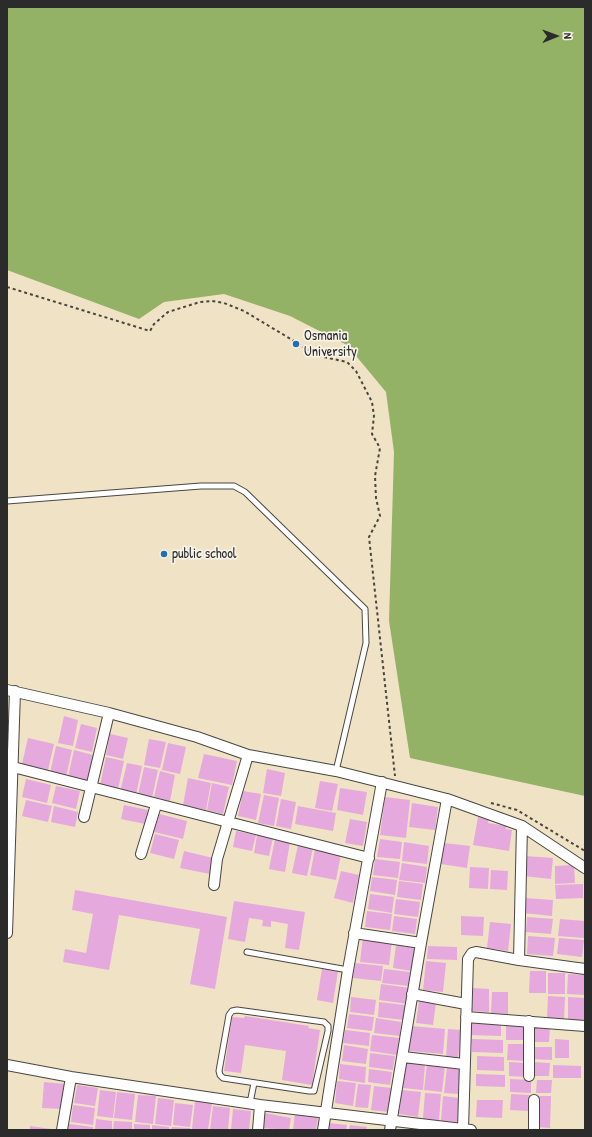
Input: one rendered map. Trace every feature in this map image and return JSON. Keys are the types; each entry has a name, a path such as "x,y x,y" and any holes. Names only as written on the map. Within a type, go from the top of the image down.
{"street":[{"path":"7,933 9,814 13,767 11,691 109,713 197,737 248,755 336,771 447,799 522,826 585,868"},
{"path":"84,817 109,713"},
{"path":"214,885 217,859 248,755"},
{"path":"13,767 156,805 369,858"},
{"path":"323,1130 354,933 382,782"},
{"path":"390,1126 403,1057 420,943 447,799"},
{"path":"142,854 156,805"},
{"path":"519,960 522,826"},
{"path":"354,933 420,943"},
{"path":"7,1065 71,1077 255,1104 325,1112 390,1126 467,1129 464,1064 468,958 472,953 476,952 519,960 585,969"},
{"path":"412,994 466,1004"},
{"path":"466,1017 585,1026"},
{"path":"528,1076 529,1021"},
{"path":"403,1057 464,1064"},
{"path":"62,1130 71,1077"},
{"path":"534,1100 534,1130"},
{"path":"255,1104 258,1130"}],"lane":[{"path":"7,502 201,486 234,486 245,492 365,609 366,643 364,658 336,771"},
{"path":"247,952 348,970"},
{"path":"232,1011 324,1022 328,1026 314,1091 309,1092 254,1083 223,1078 220,1075 219,1071 229,1015 232,1011"},
{"path":"254,1083 255,1104"}],"path":[{"path":"7,288 150,331 154,324 168,312 200,302 212,301 224,303 244,311 318,356 347,362 356,371 372,402 374,416 372,434 380,448 375,476 376,498 380,516 368,537 395,777"},
{"path":"487,802 517,810 585,851"}],"green space":[{"name":"Osmania University","path":"7,7 585,7 585,796 410,758 389,621 394,452 386,392 347,345 290,316 224,294 164,302 139,319 7,270"}],"building":[{"path":"64,716 78,720 73,746 58,743"},
{"path":"81,724 97,728 92,752 75,748"},
{"path":"110,734 128,738 123,759 106,755"},
{"path":"28,738 54,744 48,770 22,764"},
{"path":"149,739 166,742 160,768 144,765"},
{"path":"168,743 186,747 180,774 162,770"},
{"path":"56,746 72,750 66,777 50,773"},
{"path":"74,750 93,755 87,782 68,777"},
{"path":"204,754 237,761 232,785 198,778"},
{"path":"106,757 124,761 118,789 100,785"},
{"path":"127,763 142,766 136,795 120,792"},
{"path":"144,767 158,770 152,798 138,795"},
{"path":"267,769 285,773 281,796 263,793"},
{"path":"160,771 175,775 170,801 154,797"},
{"path":"188,778 211,783 206,810 183,805"},
{"path":"26,779 51,785 47,803 22,797"},
{"path":"320,781 338,784 332,811 315,808"},
{"path":"212,783 229,787 223,814 207,810"},
{"path":"56,786 80,791 76,809 52,803"},
{"path":"340,788 367,792 363,815 337,810"},
{"path":"243,791 261,794 256,820 238,816"},
{"path":"264,795 279,798 274,826 258,823"},
{"path":"385,797 410,800 406,838 380,835"},
{"path":"281,799 296,802 291,829 276,826"},
{"path":"26,800 52,806 48,822 22,816"},
{"path":"412,803 438,807 435,830 409,827"},
{"path":"124,805 148,810 145,824 121,819"},
{"path":"54,806 78,812 75,827 51,822"},
{"path":"298,806 336,813 333,831 295,824"},
{"path":"159,814 187,821 183,839 154,832"},
{"path":"478,817 489,819 488,823 506,826 506,829 512,830 509,851 473,845"},
{"path":"350,819 367,822 363,846 345,843"},
{"path":"236,831 256,835 252,851 233,847"},
{"path":"155,834 179,840 174,859 150,853"},
{"path":"257,835 273,838 269,856 254,853"},
{"path":"275,839 290,842 285,872 269,869"},
{"path":"380,839 402,842 400,859 377,857"},
{"path":"404,842 429,846 427,864 402,861"},
{"path":"444,843 470,846 467,868 441,864"},
{"path":"298,845 313,848 307,876 292,873"},
{"path":"315,849 341,854 336,880 310,875"},
{"path":"184,851 213,858 210,874 180,868"},
{"path":"525,856 553,858 551,879 523,876"},
{"path":"375,859 400,862 398,878 373,875"},
{"path":"402,863 427,867 425,883 399,880"},
{"path":"574,865 575,883 555,884 555,866"},
{"path":"470,867 489,868 488,889 469,888"},
{"path":"491,870 508,871 507,890 490,889"},
{"path":"341,871 359,875 353,903 334,898"},
{"path":"372,877 397,880 395,895 370,891"},
{"path":"399,881 423,884 421,900 397,897"},
{"path":"583,884 583,898 556,899 555,885"},
{"path":"75,890 227,917 215,989 190,984 200,929 119,915 109,970 63,962 65,949 86,953 93,914 72,910"},
{"path":"370,894 394,897 392,913 368,909"},
{"path":"525,898 553,900 552,916 523,913"},
{"path":"396,899 420,902 418,917 394,914"},
{"path":"234,901 305,912 299,950 285,948 288,924 271,921 271,927 262,926 263,920 249,918 245,942 228,939"},
{"path":"367,911 392,914 390,930 365,927"},
{"path":"394,916 417,919 415,934 392,931"},
{"path":"461,916 484,917 483,936 461,935"},
{"path":"527,917 553,919 551,934 526,932"},
{"path":"560,919 585,921 584,938 558,936"},
{"path":"490,922 511,924 508,951 487,948"},
{"path":"528,936 555,938 553,956 527,954"},
{"path":"363,937 392,941 389,965 360,962"},
{"path":"559,938 584,940 582,957 557,954"},
{"path":"396,945 415,948 412,971 393,968"},
{"path":"428,946 457,947 457,960 427,959"},
{"path":"426,961 446,963 443,992 423,990"},
{"path":"355,963 383,966 381,981 353,978"},
{"path":"322,969 338,971 333,1003 317,1000"},
{"path":"384,969 410,972 409,986 382,983"},
{"path":"530,971 546,971 546,993 529,993"},
{"path":"548,973 565,973 565,994 548,994"},
{"path":"568,974 585,975 585,995 567,994"},
{"path":"381,984 410,988 408,1004 379,1000"},
{"path":"473,988 489,989 489,1012 472,1011"},
{"path":"492,992 508,992 508,1014 491,1013"},
{"path":"548,996 565,997 564,1019 547,1018"},
{"path":"351,997 376,1000 374,1015 350,1012"},
{"path":"568,997 585,998 584,1020 568,1020"},
{"path":"419,1001 436,1003 433,1025 416,1023"},
{"path":"379,1002 405,1005 404,1020 378,1017"},
{"path":"349,1014 374,1017 372,1031 347,1028"},
{"path":"245,1016 309,1026 308,1028 320,1030 312,1085 282,1080 286,1051 245,1045 241,1073 224,1071 232,1017 244,1018"},
{"path":"376,1018 401,1022 400,1036 374,1033"},
{"path":"469,1022 501,1023 501,1036 469,1035"},
{"path":"506,1024 525,1025 524,1040 506,1040"},
{"path":"411,1026 445,1029 443,1054 409,1051"},
{"path":"531,1026 550,1027 549,1042 531,1042"},
{"path":"448,1029 461,1030 458,1059 446,1058"},
{"path":"345,1030 370,1033 369,1046 343,1043"},
{"path":"372,1035 399,1038 397,1055 370,1051"},
{"path":"472,1039 503,1040 503,1053 472,1052"},
{"path":"555,1039 569,1040 569,1058 555,1058"},
{"path":"508,1044 526,1044 526,1061 507,1060"},
{"path":"344,1045 368,1049 366,1064 342,1061"},
{"path":"531,1047 552,1047 552,1060 531,1059"},
{"path":"370,1053 395,1056 393,1070 369,1067"},
{"path":"477,1056 504,1057 504,1071 477,1070"},
{"path":"406,1062 425,1064 423,1090 403,1088"},
{"path":"509,1062 526,1063 526,1077 509,1076"},
{"path":"533,1062 550,1063 549,1076 532,1076"},
{"path":"340,1064 366,1067 365,1083 339,1079"},
{"path":"427,1064 445,1066 442,1092 424,1090"},
{"path":"553,1065 581,1066 581,1078 553,1078"},
{"path":"447,1067 460,1069 458,1094 444,1093"},
{"path":"369,1069 392,1072 390,1085 368,1082"},
{"path":"476,1074 505,1075 505,1087 476,1086"},
{"path":"510,1079 531,1080 531,1093 510,1092"},
{"path":"537,1080 552,1080 551,1093 536,1093"},
{"path":"337,1081 356,1083 353,1106 335,1103"},
{"path":"44,1082 65,1084 63,1109 42,1108"},
{"path":"358,1084 371,1085 368,1108 355,1107"},
{"path":"77,1085 98,1088 95,1106 74,1103"},
{"path":"374,1086 392,1088 389,1112 371,1110"},
{"path":"100,1090 116,1092 113,1118 97,1116"},
{"path":"402,1090 421,1092 418,1117 399,1114"},
{"path":"117,1092 135,1094 132,1120 114,1118"},
{"path":"425,1093 441,1094 439,1120 423,1119"},
{"path":"511,1094 530,1095 529,1111 510,1110"},
{"path":"138,1095 156,1096 153,1124 135,1122"},
{"path":"443,1096 459,1098 457,1122 441,1121"},
{"path":"538,1096 551,1096 550,1128 537,1127"},
{"path":"158,1098 174,1100 171,1126 155,1124"},
{"path":"477,1100 503,1100 502,1118 476,1117"},
{"path":"195,1101 212,1103 208,1130 192,1129"},
{"path":"175,1103 193,1105 190,1127 173,1125"},
{"path":"73,1105 95,1108 93,1125 71,1122"},
{"path":"213,1106 230,1108 228,1130 210,1130"},
{"path":"233,1109 251,1111 249,1130 231,1130"},
{"path":"265,1113 291,1118 289,1130 262,1128"},
{"path":"295,1113 318,1117 316,1130 293,1130"},
{"path":"96,1119 112,1121 112,1130 95,1130"},
{"path":"114,1121 132,1122 132,1130 113,1130"},
{"path":"329,1123 347,1125 346,1130 328,1130"},
{"path":"69,1124 93,1127 93,1130 68,1130"},
{"path":"134,1124 150,1125 150,1130 134,1130"},
{"path":"152,1125 169,1127 169,1130 152,1130"},
{"path":"350,1125 367,1127 366,1130 349,1130"},
{"path":"30,1126 51,1129 51,1130 30,1130"},
{"path":"172,1127 190,1128 190,1130 171,1130"}],"place":[{"name":"Osmania University","path":"296,344"},
{"name":"public school","path":"164,554"}]}
